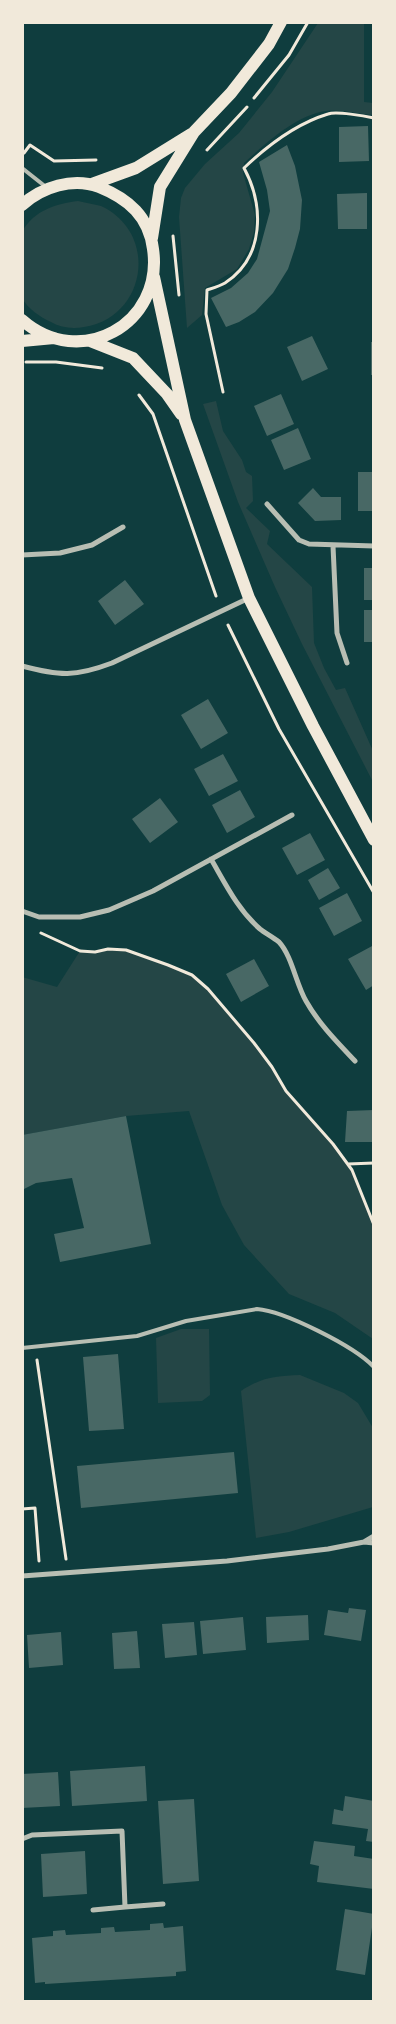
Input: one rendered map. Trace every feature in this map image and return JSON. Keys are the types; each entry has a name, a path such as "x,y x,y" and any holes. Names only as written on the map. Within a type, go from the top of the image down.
{"main road":[{"path":"152,238 160,187 194,132 231,93 269,44 281,22"},
{"path":"22,205 48,188 62,184 92,184 136,168 194,132"},
{"path":"22,320 54,338 65,341 88,341 104,337 117,330 137,314 150,291 156,265 152,238 144,221 132,206 117,194 92,184"},
{"path":"154,276 186,420 249,598 313,726 374,840"},
{"path":"22,341 54,338"},
{"path":"88,341 133,358 167,394 186,420"}],"street":[{"path":"266,504 299,540 309,544 374,546"},
{"path":"22,555 60,553 92,545 123,528"},
{"path":"333,546 337,633 347,663"},
{"path":"22,666 45,672 66,674 89,672 249,598"},
{"path":"22,911 39,917 80,917 109,910 153,891 292,815"},
{"path":"212,859 234,897 248,916 260,929 278,942 287,954 306,1001 328,1032 355,1061"},
{"path":"364,1542 374,1536"},
{"path":"22,1576 270,1556 364,1542 374,1543"},
{"path":"22,1839 32,1835 122,1831 125,1907"},
{"path":"93,1910 163,1904"}],"lane":[{"path":"22,168 48,188"},
{"path":"22,1348 137,1336 186,1321 257,1308 267,1310 322,1334 363,1357 374,1367"}],"path":[{"path":"223,392 206,314 207,290 225,283 240,269 249,258 255,241 259,220 258,202 252,182 244,168 269,145 298,127 330,113 374,118"},
{"path":"22,155 30,145 54,160 102,160"},
{"path":"174,230 180,296"},
{"path":"22,362 56,362 110,369"},
{"path":"135,391 154,414 221,610 231,633 279,729 374,893"},
{"path":"39,933 80,952 108,949 126,950 192,975 230,1012 272,1067 286,1091 333,1144 348,1164 374,1225"},
{"path":"348,1164 374,1163"},
{"path":"35,1347 67,1572"},
{"path":"22,1509 35,1508 40,1574"}],"shaded area":[{"path":"318,23 364,23 364,102 373,103 373,115 326,111 303,118 261,147 244,163 243,173 255,215 254,232 249,249 237,269 205,288 202,315 187,328 179,217 181,198 185,188 205,164 239,133 272,92"},
{"path":"78,201 101,206 120,219 132,235 138,254 138,273 132,291 121,308 105,320 84,327 71,328 59,326 43,318 31,309 22,298 22,232 33,218 46,209"},
{"path":"216,401 223,431 242,460 246,472 252,476 253,501 246,508 270,531 267,544 312,587 314,643 324,668 336,690 345,688 373,751 373,782 302,644 238,502 203,404"},
{"path":"108,949 126,950 192,975 209,989 254,1043 272,1067 286,1091 333,1144 352,1170 373,1225 373,1339 335,1313 289,1294 244,1245 222,1205 189,1111 126,1116 23,1135 22,977 57,987 80,951 95,952"},
{"path":"181,1329 209,1329 210,1395 202,1401 158,1403 156,1338"},
{"path":"300,1375 344,1393 358,1403 373,1428 373,1507 289,1532 256,1538 241,1391 269,1378"}],"building":[{"path":"368,126 369,161 339,162 339,127"},
{"path":"287,145 295,166 302,200 300,229 288,269 273,293 255,312 239,322 226,327 211,298 231,288 248,273 257,259 270,211 267,190 259,162"},
{"path":"367,193 367,229 338,229 337,194"},
{"path":"312,336 328,369 302,381 287,347"},
{"path":"371,342 374,342 374,375 371,375"},
{"path":"281,394 294,424 267,436 254,406"},
{"path":"298,428 311,459 284,470 271,440"},
{"path":"358,472 374,472 374,511 358,511"},
{"path":"313,488 321,497 341,497 341,520 315,521 298,503"},
{"path":"364,568 374,568 374,600 364,600"},
{"path":"125,580 144,604 115,625 98,601"},
{"path":"364,610 374,610 374,642 364,642"},
{"path":"208,699 228,733 201,749 181,715"},
{"path":"223,754 238,781 209,796 194,769"},
{"path":"240,790 255,817 227,833 212,805"},
{"path":"160,798 178,822 150,843 132,819"},
{"path":"310,833 325,860 297,875 282,848"},
{"path":"328,868 340,888 319,900 308,880"},
{"path":"347,893 362,921 334,936 319,908"},
{"path":"374,945 374,985 366,990 348,959"},
{"path":"254,959 269,986 241,1002 226,974"},
{"path":"374,1110 374,1142 345,1142 347,1111"},
{"path":"126,1116 151,1244 60,1262 54,1234 84,1228 72,1178 36,1183 22,1190 22,1135"},
{"path":"118,1354 124,1429 89,1431 83,1357"},
{"path":"234,1452 238,1493 81,1508 77,1466"},
{"path":"349,1608 366,1610 361,1641 324,1635 328,1610 348,1613"},
{"path":"308,1615 309,1640 267,1643 266,1617"},
{"path":"243,1617 246,1650 203,1654 200,1621"},
{"path":"194,1622 197,1655 165,1658 162,1624"},
{"path":"137,1631 140,1668 114,1669 112,1633"},
{"path":"61,1632 63,1665 29,1668 27,1635"},
{"path":"145,1766 147,1801 72,1806 70,1771"},
{"path":"58,1772 60,1806 22,1808 22,1774"},
{"path":"345,1796 374,1801 374,1842 366,1841 368,1829 332,1824 334,1809 343,1811"},
{"path":"194,1799 199,1881 163,1884 158,1801"},
{"path":"314,1841 355,1846 354,1856 374,1859 374,1889 317,1882 319,1866 310,1864"},
{"path":"85,1851 87,1894 43,1897 41,1854"},
{"path":"345,1909 374,1914 365,1975 336,1970"},
{"path":"163,1923 164,1928 183,1926 186,1971 176,1972 176,1976 35,1983 32,1938 53,1936 53,1931 65,1930 66,1935 101,1933 101,1928 114,1927 115,1932 150,1930 150,1924"}]}
